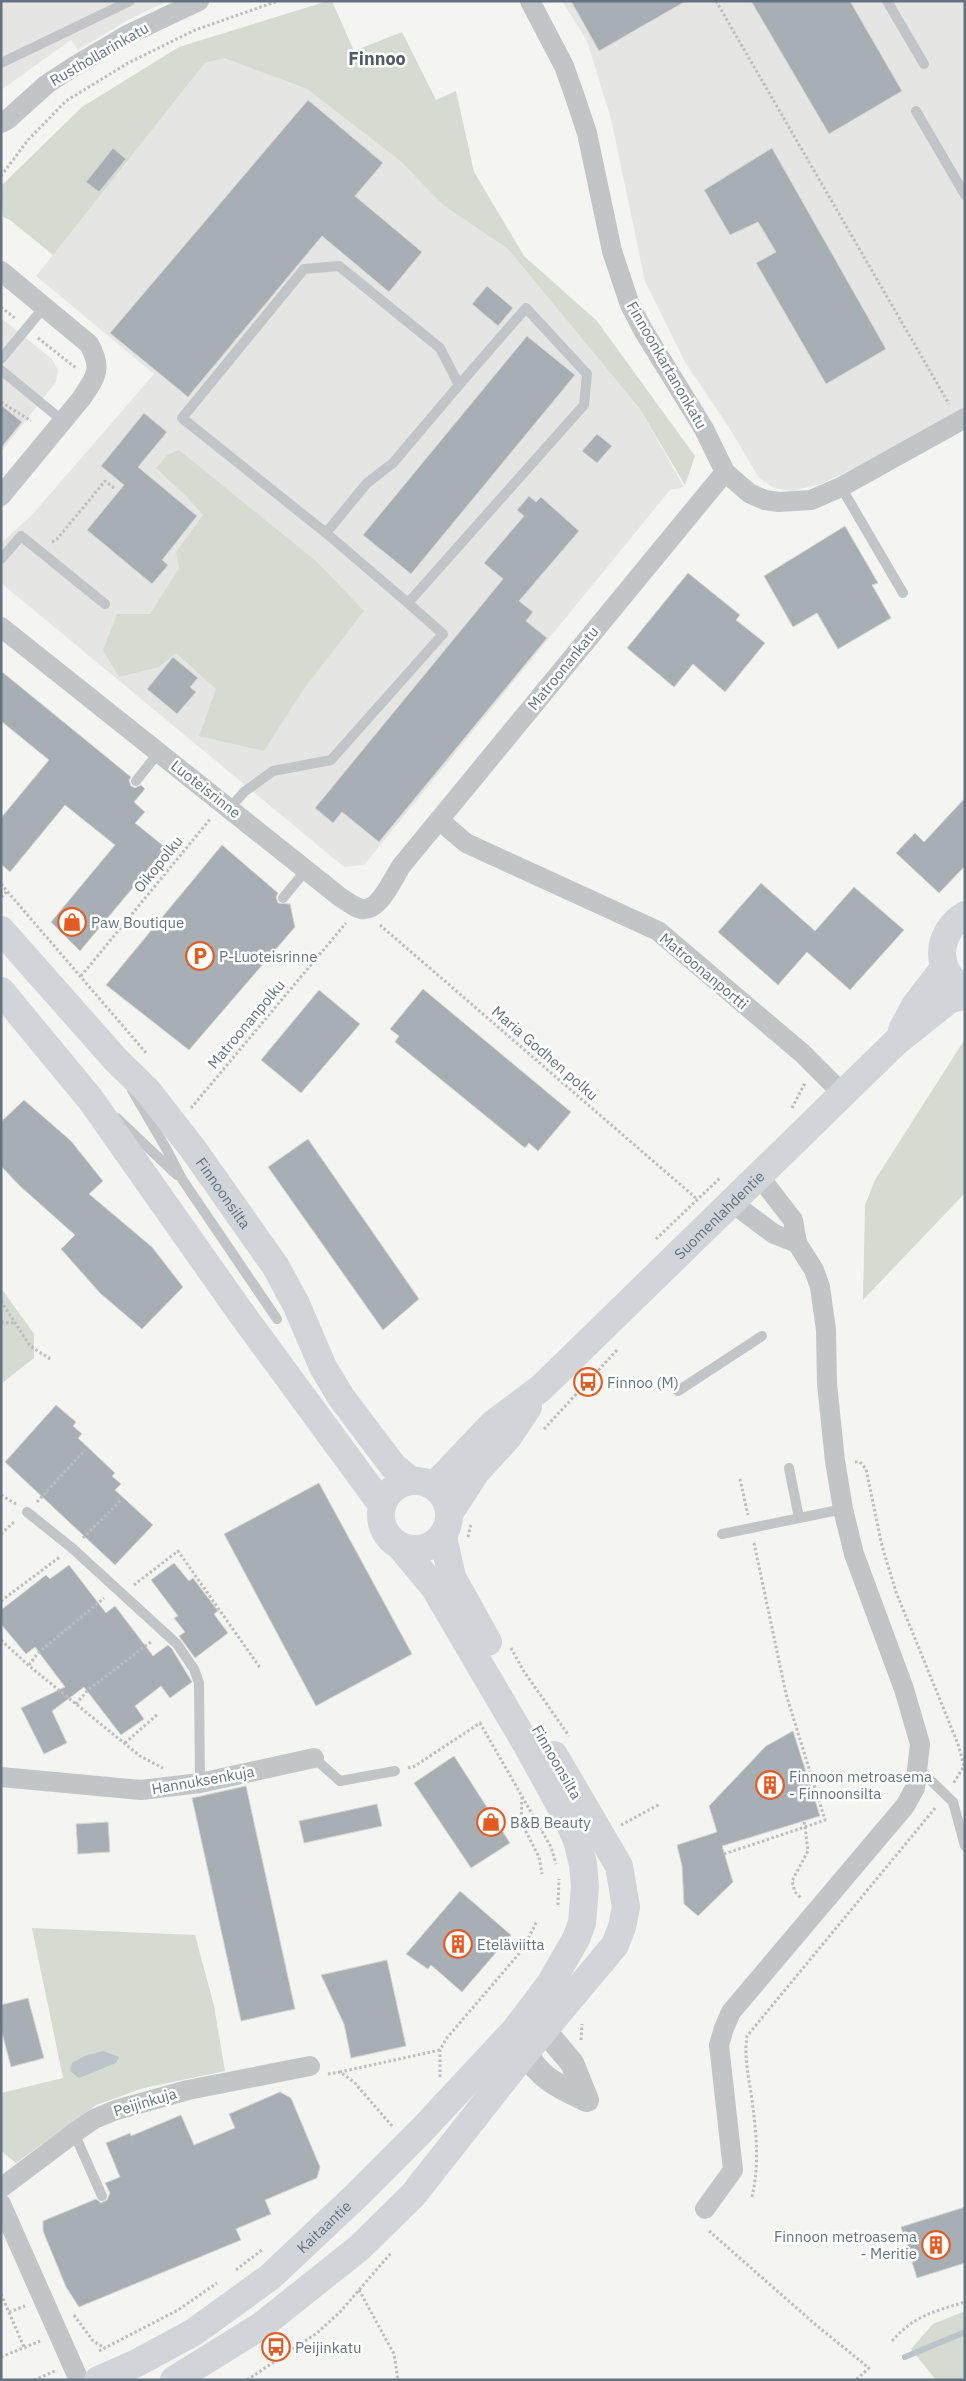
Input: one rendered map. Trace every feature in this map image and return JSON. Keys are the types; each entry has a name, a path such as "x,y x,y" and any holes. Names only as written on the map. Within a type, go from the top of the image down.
{"main road":[{"path":"965,915 952,924 944,937 941,952 944,968 950,978 965,988"},
{"name":"Finnoonsilta","path":"4,939 117,1062 147,1090 193,1149 265,1252 296,1304 323,1367 341,1397 393,1466 422,1483"},
{"name":"Suomenlahdentie","path":"896,1042 916,1004 944,968"},
{"path":"1,991 91,1100 241,1313 382,1505"},
{"name":"Suomenlahdentie","path":"422,1483 493,1424 541,1388 896,1042 950,999 965,996"},
{"name":"Suomenlahdentie","path":"446,1524 476,1472 508,1437 541,1388"},
{"path":"422,1483 445,1497 446,1524 434,1544 424,1549 412,1550 400,1546 390,1539 383,1529 380,1517 382,1505 388,1494 398,1485 422,1483"},
{"name":"Finnoonsilta","path":"446,1524 452,1577 504,1672 619,1866 624,1886 626,1907 622,1927 615,1945 544,2030 520,2042"},
{"name":"Finnoonsilta","path":"400,1546 434,1588 528,1747 568,1820 577,1840 583,1864 585,1908 576,1939 520,2042"},
{"path":"174,2380 261,2326 359,2248 413,2195 520,2042"},
{"name":"Kaitaantie","path":"98,2380 137,2363 194,2332 270,2277 357,2195 420,2132 520,2042"}],"street":[{"name":"Rusthollarinkatu","path":"3,126 47,84 72,67 127,36 199,1"},
{"name":"Finnoonkartanonkatu","path":"530,1 564,66 587,133 612,251 630,305 643,330 704,430 725,472 749,493 765,500 778,502 811,500 841,487 962,420"},
{"path":"1,272 45,306 89,344 96,357 97,364 93,382 1,496"},
{"name":"Matroonankatu","path":"359,909 372,908 378,904 402,865 725,472"},
{"name":"Luoteisrinne","path":"1,627 159,752 223,811 359,909"},
{"name":"Matroonanportti","path":"439,820 466,843 658,932 802,1053 843,1094"},
{"path":"705,2209 728,2180 733,2170 719,2045 731,2012 905,1806 915,1788 919,1769 920,1744 918,1735 904,1688 854,1554 843,1509 835,1461 827,1384 823,1302 814,1270 797,1243 792,1220 758,1176"},
{"path":"731,1202 774,1234 797,1243"},
{"name":"Hannuksenkuja","path":"1,1777 141,1790 200,1783 314,1758"},
{"path":"520,2042 554,2085 587,2100 572,2063 544,2030"},
{"name":"Peijinkuja","path":"1,2188 94,2119 142,2101 310,2066"},
{"path":"1,2204 80,2380"}],"lane":[{"path":"1,63 130,1"},
{"path":"888,1 924,64"},
{"path":"916,112 965,195"},
{"path":"223,811 244,792 273,771 331,760 443,634 326,533 182,418 304,269 339,266 440,348 459,384"},
{"path":"1,359 45,306"},
{"path":"326,533 367,483 393,462 526,308 587,374 584,405 408,603"},
{"path":"1,370 63,421"},
{"path":"841,487 903,593"},
{"path":"1,560 21,536 105,604"},
{"path":"136,781 159,752"},
{"path":"283,898 306,870"},
{"path":"117,1062 182,1180 278,1319"},
{"path":"91,1100 121,1121 182,1180"},
{"path":"678,1391 762,1336"},
{"path":"789,1468 800,1518"},
{"path":"722,1534 843,1509"},
{"path":"27,1512 72,1548 120,1591 164,1632 186,1656 199,1684 200,1783"},
{"path":"314,1758 340,1781 395,1771"},
{"path":"919,1769 953,1802 965,1846"},
{"path":"74,2133 102,2196"}],"path":[{"path":"1,176 28,140 66,101 128,63 195,30 278,1"},
{"path":"716,1 962,420"},
{"path":"1,307 93,382"},
{"path":"1,402 31,421"},
{"path":"38,550 57,539 105,481 114,488"},
{"name":"Oikopolku","path":"81,976 223,811"},
{"path":"1,884 151,1059"},
{"path":"1,897 8,891"},
{"name":"Matroonanpolku","path":"190,1109 359,909"},
{"name":"Maria Godhen polku","path":"380,924 696,1198"},
{"path":"186,1102 196,1116"},
{"path":"1,1301 30,1346 52,1360"},
{"path":"1,1322 15,1323"},
{"path":"27,1512 85,1450"},
{"path":"752,2197 758,2154 746,2047 747,2036 918,1826 947,1795 964,1766 936,1689 896,1592 882,1546 866,1469 860,1462 835,1461"},
{"path":"740,1479 749,1518"},
{"path":"1,1600 72,1548 121,1500"},
{"path":"724,1854 825,1820 786,1694 753,1537"},
{"path":"28,1665 38,1653 120,1591 178,1551 261,1668"},
{"path":"76,1704 88,1690 164,1632"},
{"path":"1,1640 28,1665 140,1756 159,1764 177,1786"},
{"path":"125,1743 158,1714"},
{"path":"395,1771 415,1766 480,1723 551,1847 557,1865"},
{"path":"522,1796 521,1822 539,1857 542,1874"},
{"path":"618,1827 660,1804"},
{"path":"804,1821 808,1851 792,1881 795,1892 807,1903"},
{"path":"558,1910 560,1874"},
{"path":"445,2072 440,2078 440,2050 446,2039 523,1949 537,1921"},
{"path":"393,2127 354,2082 340,2072 440,2050"},
{"path":"388,2133 400,2120"},
{"path":"709,2231 816,2325 870,2368 856,2380"},
{"path":"230,2274 264,2247"},
{"path":"247,2380 317,2332 371,2276"},
{"path":"105,2348 178,2310 223,2280"},
{"path":"359,2290 394,2354 398,2380"},
{"path":"1,2294 24,2347"},
{"path":"892,2341 905,2326 924,2316 965,2302"},
{"path":"9,2312 30,2303"},
{"path":"1,2357 40,2340"},
{"path":"34,2380 47,2374"}],"shaded area":[{"path":"1,1 168,1 128,20 78,50 71,40 1,90"},
{"path":"332,1 354,51 402,32 436,100 456,91 474,172 524,256 597,321 695,456 685,485 640,409 508,249 443,205 399,160 307,89 224,58 205,63 53,255 10,220 3,217 1,186 82,107 179,47"},
{"path":"562,1 965,1 965,414 821,484 792,491 774,488 759,478 728,426 685,362 645,281 611,119 587,41"},
{"path":"224,58 307,89 399,160 443,205 508,249 640,409 684,487 670,490 364,865 344,867 1,583 1,543 32,515 154,374 36,276 205,63"},
{"path":"1,318 52,359 58,370 56,382 1,452"},
{"path":"179,450 317,562 364,611 303,690 264,751 199,736 216,689 176,653 159,667 119,677 103,650 117,614 150,614 179,568 176,552 203,515 156,468 167,455"},
{"path":"965,1039 965,1193 863,1300 865,1205 875,1180"},
{"path":"1,1288 34,1334 34,1358 1,1384"},
{"path":"32,1928 195,1935 214,2006 225,2071 144,2088 96,2105 16,2163 1,2151 1,2093 63,2078"},
{"path":"103,2051 119,2057 116,2063 79,2078 70,2071 72,2063 84,2056"},
{"path":"965,2311 965,2380 936,2380 911,2349 933,2324"}],"building":[{"path":"571,1 686,1 599,51"},
{"path":"751,1 850,1 902,91 829,134"},
{"path":"308,100 383,163 355,196 422,252 389,292 322,236 188,397 110,333"},
{"path":"113,148 126,159 99,192 86,182"},
{"path":"772,148 886,349 826,384 756,263 776,252 758,222 730,235 704,190"},
{"path":"487,286 513,308 498,326 472,304"},
{"path":"527,336 575,375 411,574 363,535"},
{"path":"1,405 22,422 1,448"},
{"path":"144,413 167,432 138,467 197,516 162,560 168,565 152,584 87,530 124,485 101,466"},
{"path":"597,434 612,446 597,463 582,451"},
{"path":"529,496 536,502 541,497 579,531 519,601 533,612 526,621 547,638 379,842 342,812 333,823 315,808 503,579 484,563 524,516 517,510"},
{"path":"845,526 878,583 872,585 891,618 838,649 817,613 793,627 764,576"},
{"path":"688,573 740,615 736,620 765,643 725,692 693,664 674,687 627,648"},
{"path":"173,657 198,678 190,687 196,692 177,714 147,689"},
{"path":"1,671 131,777 129,780 131,786 135,788 141,785 145,789 134,802 145,812 135,823 166,848 80,951 51,922 115,845 65,805 10,872 1,864 1,818 49,760 1,721"},
{"path":"965,798 965,866 939,893 896,853 915,833 924,842"},
{"name":"P-Luoteisrinne","path":"222,845 278,893 276,897 278,903 290,904 295,927 189,1050 106,985"},
{"path":"761,883 815,931 854,887 904,930 850,990 807,952 778,985 718,932"},
{"path":"423,989 571,1112 538,1151 529,1143 525,1148 395,1042 399,1036 390,1029"},
{"path":"319,990 360,1024 301,1093 261,1060"},
{"path":"24,1100 71,1141 103,1181 89,1194 152,1247 183,1287 142,1329 100,1293 61,1249 75,1235 20,1186 1,1166 1,1122"},
{"path":"308,1139 419,1299 383,1330 268,1167"},
{"path":"56,1405 76,1422 73,1426 82,1434 78,1438 115,1473 112,1476 121,1484 115,1490 153,1525 115,1565 5,1462"},
{"path":"319,1483 412,1654 316,1706 224,1534"},
{"path":"174,1563 189,1581 193,1578 218,1611 214,1614 228,1633 195,1658 179,1636 185,1632 174,1618 178,1616 151,1580"},
{"path":"69,1565 106,1613 115,1606 153,1656 168,1645 192,1682 170,1698 161,1686 135,1706 144,1719 121,1735 84,1687 52,1711 67,1743 44,1754 21,1708 65,1687 35,1647 26,1654 1,1624 1,1610 46,1575 50,1579"},
{"name":"Finnoon metroasema - Finnoonsilta","path":"793,1731 820,1816 722,1846 733,1882 698,1916 684,1904 682,1866 677,1845 717,1832 709,1806 766,1746"},
{"path":"454,1756 510,1843 471,1868 414,1783"},
{"path":"246,1786 295,2009 241,2021 192,1798"},
{"path":"377,1804 382,1826 304,1843 299,1821"},
{"path":"108,1822 110,1852 78,1854 76,1824"},
{"name":"Eteläviitta","path":"460,1891 511,1935 462,1992 431,1965 428,1969 406,1954"},
{"path":"387,1960 406,2046 351,2058 344,2024 321,1975"},
{"path":"28,1998 44,2058 11,2067 1,2029 1,2005"},
{"path":"280,2092 291,2098 320,2167 317,2178 265,2200 271,2214 236,2229 241,2240 79,2307 66,2287 43,2231 43,2221 96,2199 101,2203 107,2200 110,2193 105,2183 120,2177 106,2143 130,2133 131,2136 181,2115 194,2145 235,2128 229,2114"},
{"name":"Finnoon metroasema - Meritie","path":"965,2207 965,2263 917,2278 901,2227"}],"waterway":[{"path":"905,2357 965,2332"}],"place":[{"name":"Paw Boutique","path":"72,922"},
{"name":"P-Luoteisrinne","path":"200,956"},
{"name":"Finnoo (M)","path":"588,1382"},
{"name":"Finnoon metroasema - Finnoonsilta","path":"770,1785"},
{"name":"B&B Beauty","path":"491,1822"},
{"name":"Eteläviitta","path":"458,1944"},
{"name":"Finnoon metroasema - Meritie","path":"936,2245"},
{"name":"Peijinkatu","path":"276,2347"}],"district":[{"name":"Finnoo","path":"377,58"}]}
